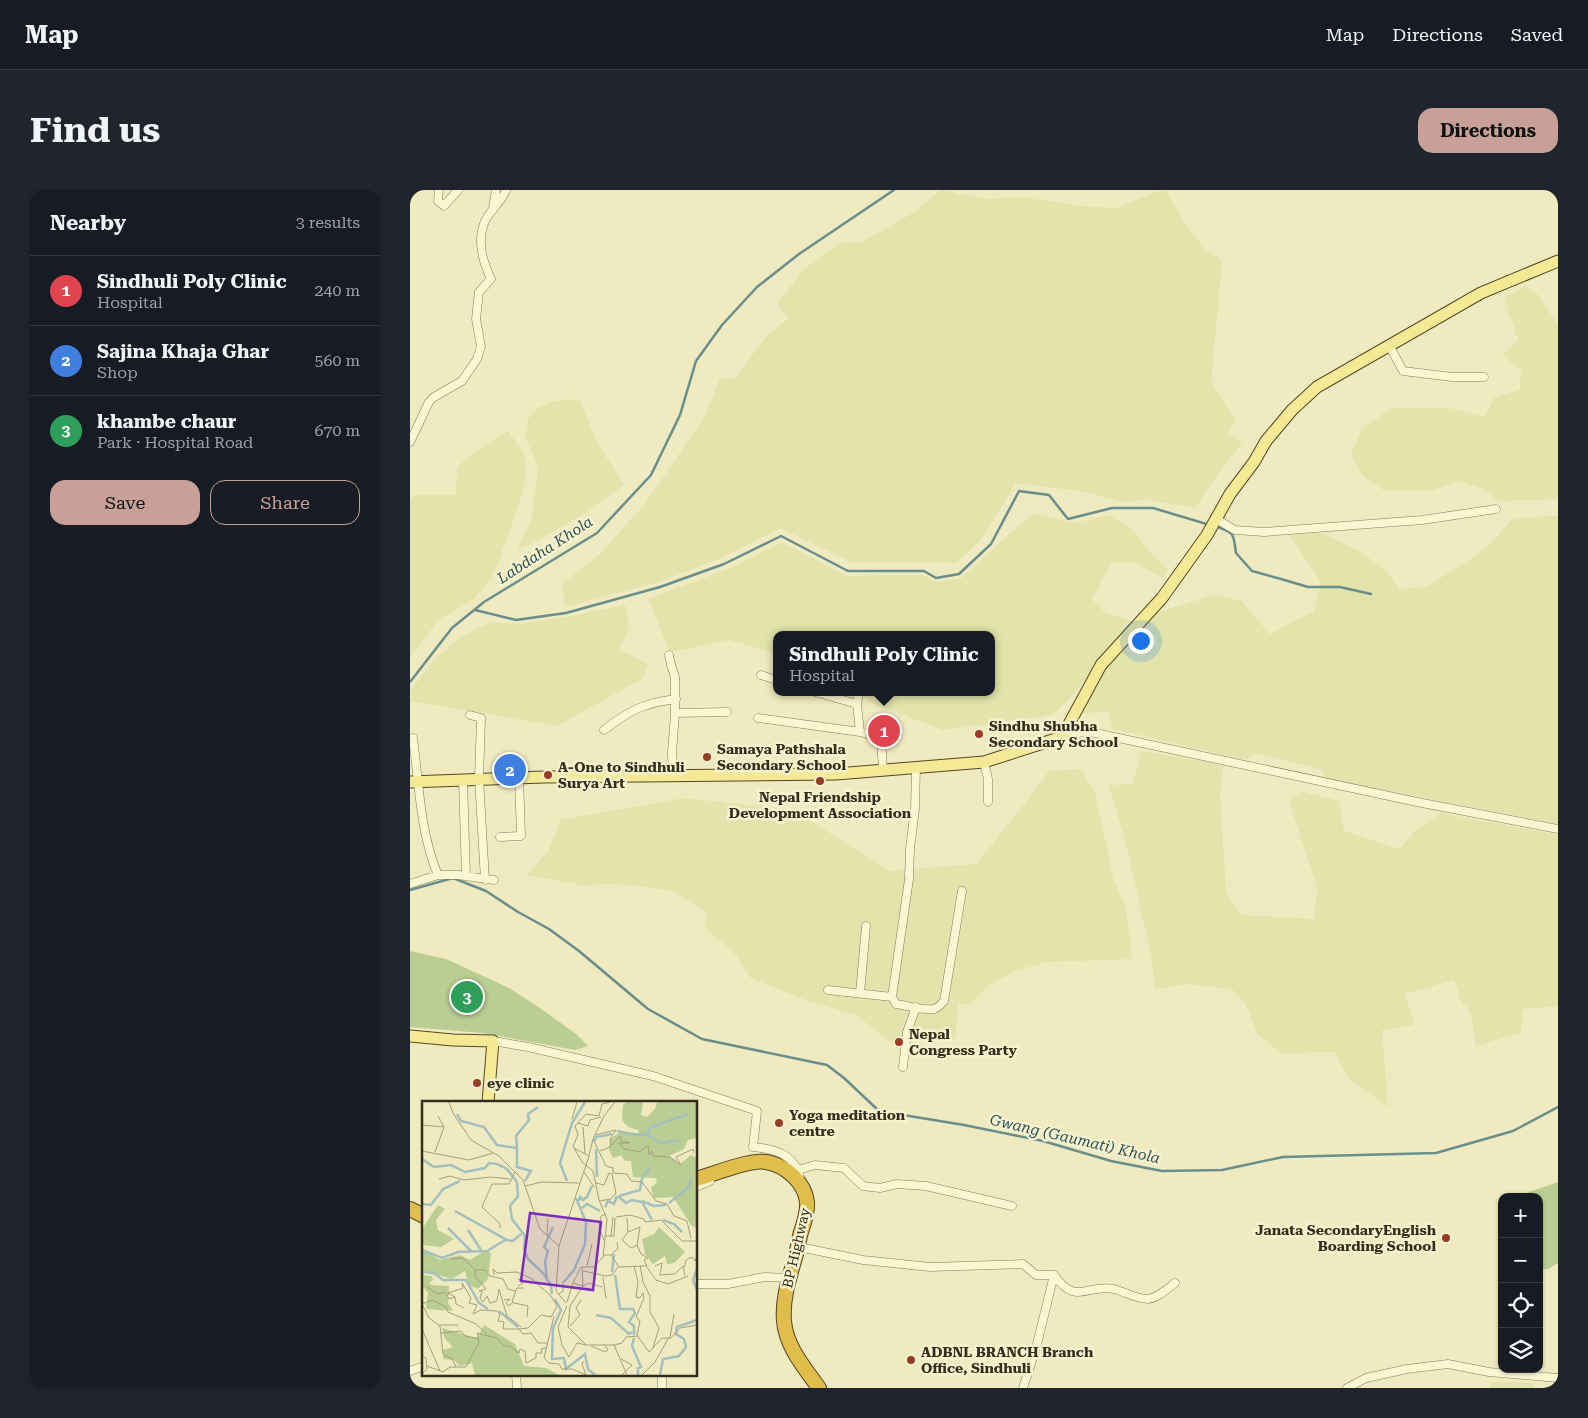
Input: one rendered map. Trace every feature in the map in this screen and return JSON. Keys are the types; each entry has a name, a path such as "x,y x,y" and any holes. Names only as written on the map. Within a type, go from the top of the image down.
{"highway":[{"path":"698,1178 752,1163 766,1162 799,1176"},
{"name":"BP Highway","path":"799,1176 807,1202 799,1247 783,1308 784,1324 798,1359 819,1388"},
{"path":"410,1209 422,1215"}],"main road":[{"path":"414,782 673,775 836,774 984,762 1062,737 1102,665 1162,598 1207,535 1230,494 1254,462 1266,441 1292,410 1316,387 1388,345 1481,293 1558,261"},
{"path":"410,1036 493,1041 488,1101"}],"street":[{"path":"439,190 438,201 444,206 458,190"},
{"path":"493,210 496,190"},
{"path":"410,442 428,402 462,381 477,359 481,346 476,319 479,292 491,279 483,262 480,243 486,220 506,190"},
{"path":"1388,345 1403,371 1452,377 1484,377"},
{"path":"1216,519 1235,530 1264,532 1422,520 1496,509"},
{"path":"669,655 675,676 676,698 672,753 673,775"},
{"path":"761,675 773,679"},
{"path":"829,696 857,704"},
{"path":"858,696 857,704 860,732"},
{"path":"604,730 624,714 639,707 653,702 676,698"},
{"path":"675,713 727,712"},
{"path":"470,715 481,718 479,779 485,880"},
{"path":"758,718 860,732 881,738 884,770"},
{"path":"1062,737 1086,731 1417,802 1558,830"},
{"path":"413,738 414,782 433,864 438,875"},
{"path":"984,762 988,779 988,802"},
{"path":"916,768 915,809 910,848 909,879 892,997 896,1004 933,1009 944,1001 962,891"},
{"path":"500,837 521,836 519,778"},
{"path":"463,780 466,876"},
{"path":"465,850 482,849"},
{"path":"410,884 438,875 494,880"},
{"path":"860,993 866,926"},
{"path":"828,990 892,997"},
{"path":"903,1066 907,1032 916,1007"},
{"path":"493,1041 528,1047 653,1076 757,1111 752,1147 771,1149 787,1156 799,1176 815,1165 844,1168 863,1186 880,1188 897,1184 926,1186 1012,1206"},
{"path":"698,1186 718,1178 721,1172"},
{"path":"799,1247 863,1260 930,1267 1023,1264 1036,1275 1054,1275"},
{"path":"1054,1275 1061,1286 1078,1293 1101,1288 1113,1289 1149,1299 1161,1294 1175,1283"},
{"path":"1023,1388 1036,1348 1054,1275"},
{"path":"698,1284 728,1284 764,1278 790,1278"},
{"path":"1347,1388 1374,1376 1407,1369 1448,1364 1489,1372 1558,1378"},
{"path":"410,1371 422,1367"}],"green space":[{"path":"940,190 951,190 957,194 987,199 1020,197 1081,206 1116,208 1161,190 1166,190 1185,225 1206,250 1222,261 1211,381 1235,420 1228,432 1242,443 1217,475 1195,508 1146,499 1123,502 1087,492 1016,483 981,539 956,563 851,562 780,528 721,558 659,582 565,607 562,584 601,553 644,505 706,415 720,379 736,378 763,340 788,318 777,304 803,270 840,243 861,242 915,212"},
{"path":"1526,286 1539,296 1558,325 1558,499 1499,501 1483,489 1459,481 1433,490 1385,491 1363,476 1351,455 1362,428 1392,408 1450,408 1485,417 1494,398 1520,390 1521,371 1502,355 1518,340 1504,297"},
{"path":"579,399 598,444 624,485 585,513 527,546 517,549 531,521 538,472 536,461 526,439 528,419 539,407 555,401"},
{"path":"508,431 523,452 527,473 521,497 499,561 492,577 475,598 439,620 410,656 410,500 416,495 456,495 457,468 469,456"},
{"path":"1033,513 1073,523 1110,515 1132,530 1151,553 1169,570 1162,578 1136,563 1111,563 1092,599 1106,613 1132,621 1073,695 1052,715 943,730 871,703 864,696 995,696 995,631 773,631 773,652 729,640 672,652 648,599 728,569 782,542 847,576 923,575 936,582 961,578"},
{"path":"1558,516 1558,824 1324,778 1321,769 1253,753 1246,760 1112,729 1108,712 1081,713 1105,667 1152,614 1214,595 1241,601 1270,634 1314,611 1321,582 1289,534 1322,533 1359,551 1386,571 1400,589 1426,587 1471,559 1491,543 1512,520 1527,517"},
{"path":"625,605 629,628 620,649 649,665 642,679 557,726 410,701 410,691 434,660 462,636 490,622 517,624 566,617"},
{"path":"1141,751 1223,765 1220,795 1226,892 1240,915 1314,919 1317,887 1289,801 1301,791 1339,801 1344,831 1399,849 1416,830 1441,813 1558,835 1558,1006 1523,1009 1521,1033 1476,1046 1471,1013 1460,999 1454,980 1405,994 1414,1025 1382,1030 1388,1107 1347,1077 1335,1052 1281,1053 1258,1034 1245,1003 1232,989 1188,984 1155,989 1151,955 1127,848 1109,785 1133,784"},
{"path":"1081,769 1095,793 1114,881 1126,908 1132,959 1048,962 1015,971 989,985 970,1004 959,1004 955,1039 913,1040 899,1049 856,1015 808,1001 751,978 735,954 704,927 707,912 672,891 633,885 600,884 587,886 527,875 549,850 560,820 684,798 794,810 889,871 976,864 1049,771"},
{"path":"410,951 446,959 509,988 576,1034 588,1046 575,1050 482,1033 410,1027"},
{"path":"1558,1182 1558,1263 1548,1269 1543,1270 1543,1193 1526,1193"},
{"path":"1491,1382 1534,1383 1535,1388 1491,1388"}],"waterway":[{"name":"Labdaha Khola","path":"410,682 452,628 484,602 597,533 651,475 680,415 696,361 722,325 757,287 799,254 894,190"},
{"path":"475,610 516,620 566,613 660,587 724,564 781,536 848,571 924,571 936,578 959,574 991,544 1019,491 1049,495 1068,519 1112,508 1153,508 1210,525"},
{"path":"1215,526 1232,535 1236,553 1252,571 1308,587 1340,587 1371,594"},
{"name":"Gwang (Gaumati) Khola","path":"410,890 453,878 486,891 549,929 579,951 648,1009 702,1039 827,1065 844,1078 879,1111 964,1125 1043,1141 1111,1161 1162,1171 1222,1170 1283,1157 1436,1153 1513,1131 1558,1107"}],"place":[{"name":"Sindhuli Poly Clinic","path":"884,731"},
{"name":"Sindhu Shubha Secondary School","path":"979,734"},
{"name":"Samaya Pathshala Secondary School","path":"707,757"},
{"name":"Sajina Khaja Ghar","path":"510,770"},
{"name":"A-One to Sindhuli Surya Art","path":"548,775"},
{"name":"Nepal Friendship Development Association","path":"820,781"},
{"name":"khambe chaur","path":"467,997"},
{"name":"Nepal Congress Party","path":"899,1042"},
{"name":"eye clinic","path":"477,1083"},
{"name":"Yoga meditation centre","path":"779,1123"},
{"name":"Janata SecondaryEnglish Boarding School","path":"1446,1238"},
{"name":"ADBNL BRANCH Branch Office, Sindhuli","path":"911,1360"}]}
